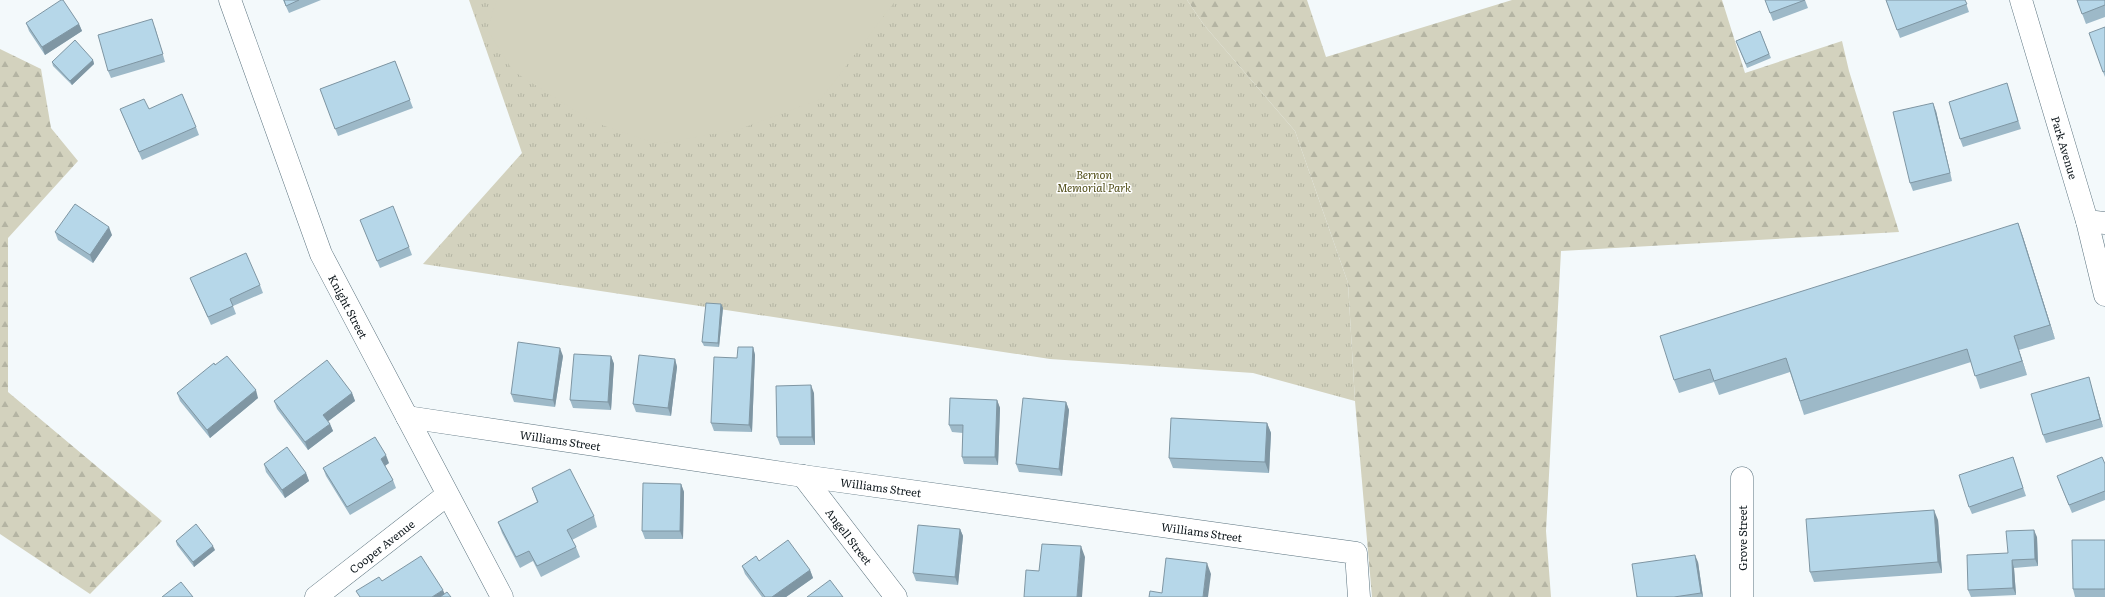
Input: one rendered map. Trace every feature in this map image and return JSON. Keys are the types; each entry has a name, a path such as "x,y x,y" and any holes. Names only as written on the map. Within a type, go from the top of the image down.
{"street":[{"name":"Knight Street","path":"230,0 321,254 502,597"},
{"name":"Park Avenue","path":"2021,0 2096,222 2105,295"},
{"name":"Williams Street","path":"407,417 803,476 1356,553 1359,597"},
{"name":"Angell Street","path":"803,476 896,597"},
{"name":"Grove Street","path":"1742,478 1742,597"},
{"name":"Cooper Avenue","path":"316,597 447,495"}],"green space":[{"name":"Bernon Memorial Park","path":"469,0 1187,0 1204,25 1295,131 1348,283 1355,401 1253,373 1050,359 423,264 522,153"},
{"path":"497,0 896,0 821,99 740,129 657,144 593,122 513,71 487,29"},
{"path":"1187,0 1307,0 1326,57 1512,0 1722,0 1745,73 1842,41 1849,71 1899,232 1561,251 1546,531 1551,597 1372,597 1355,401 1348,283 1295,131 1204,25"},
{"path":"0,49 41,69 51,128 78,161 8,238 8,392 162,521 90,594 0,534"}],"building":[{"path":"63,0 79,24 42,47 26,23"},
{"path":"284,0 299,0 286,6"},
{"path":"1765,0 1805,0 1770,13"},
{"path":"1886,0 1965,0 1967,4 1897,30"},
{"path":"2077,0 2105,0 2105,5 2082,14"},
{"path":"152,19 163,54 108,71 98,35"},
{"path":"2105,27 2105,71 2103,72 2089,33"},
{"path":"1760,31 1769,54 1746,64 1736,41"},
{"path":"75,40 93,60 70,81 52,62"},
{"path":"395,61 410,100 335,129 320,89"},
{"path":"2007,83 2018,121 1960,139 1949,102"},
{"path":"182,94 196,127 139,152 120,109 144,99 149,109"},
{"path":"1933,103 1950,173 1910,183 1893,112"},
{"path":"75,204 109,227 90,255 55,232"},
{"path":"393,206 409,247 377,261 360,220"},
{"path":"2018,223 2050,325 2014,336 2022,361 1975,376 1967,349 1800,401 1786,358 1714,381 1710,369 1674,380 1660,336"},
{"path":"246,253 260,285 230,299 233,306 208,317 190,278"},
{"path":"706,303 721,304 718,343 702,342"},
{"path":"518,342 560,348 553,400 511,394"},
{"path":"738,347 753,347 749,425 711,423 714,357 737,358"},
{"path":"574,354 611,356 608,402 570,400"},
{"path":"639,355 675,359 668,408 633,404"},
{"path":"227,356 256,390 207,430 177,393 214,363 215,365"},
{"path":"327,360 352,393 323,415 330,424 305,442 274,401"},
{"path":"2089,377 2100,419 2043,435 2031,394"},
{"path":"811,385 812,437 777,437 776,386"},
{"path":"950,398 997,400 995,457 962,457 963,425 949,425"},
{"path":"1023,398 1066,402 1059,469 1016,464"},
{"path":"1171,418 1267,423 1265,462 1169,458"},
{"path":"375,437 386,455 381,459 393,480 347,507 323,468"},
{"path":"287,447 306,473 282,490 264,464"},
{"path":"2013,457 2023,488 1969,507 1959,475"},
{"path":"2102,457 2105,464 2105,491 2069,505 2057,476"},
{"path":"570,469 594,516 567,530 576,547 537,566 529,551 516,557 498,522 538,502 532,488"},
{"path":"643,483 681,484 680,531 642,531"},
{"path":"1934,510 1938,562 1810,572 1806,519"},
{"path":"196,524 213,546 193,562 176,541"},
{"path":"918,525 960,529 955,577 913,573"},
{"path":"2034,530 2035,559 2012,560 2013,588 1968,590 1967,555 2008,553 2006,531"},
{"path":"788,540 810,570 772,597 765,597 742,566 756,556 759,561"},
{"path":"2072,540 2105,540 2105,589 2073,589"},
{"path":"1042,544 1081,546 1077,597 1024,597 1026,570 1039,571"},
{"path":"1695,555 1701,593 1674,597 1637,597 1632,564"},
{"path":"421,556 443,590 432,597 360,597 356,591 379,577 382,581"},
{"path":"1166,558 1207,563 1203,597 1149,597 1150,591 1162,593"},
{"path":"830,580 843,597 807,597"},
{"path":"181,582 193,597 162,597"},
{"path":"447,592 451,597 440,597"}]}
